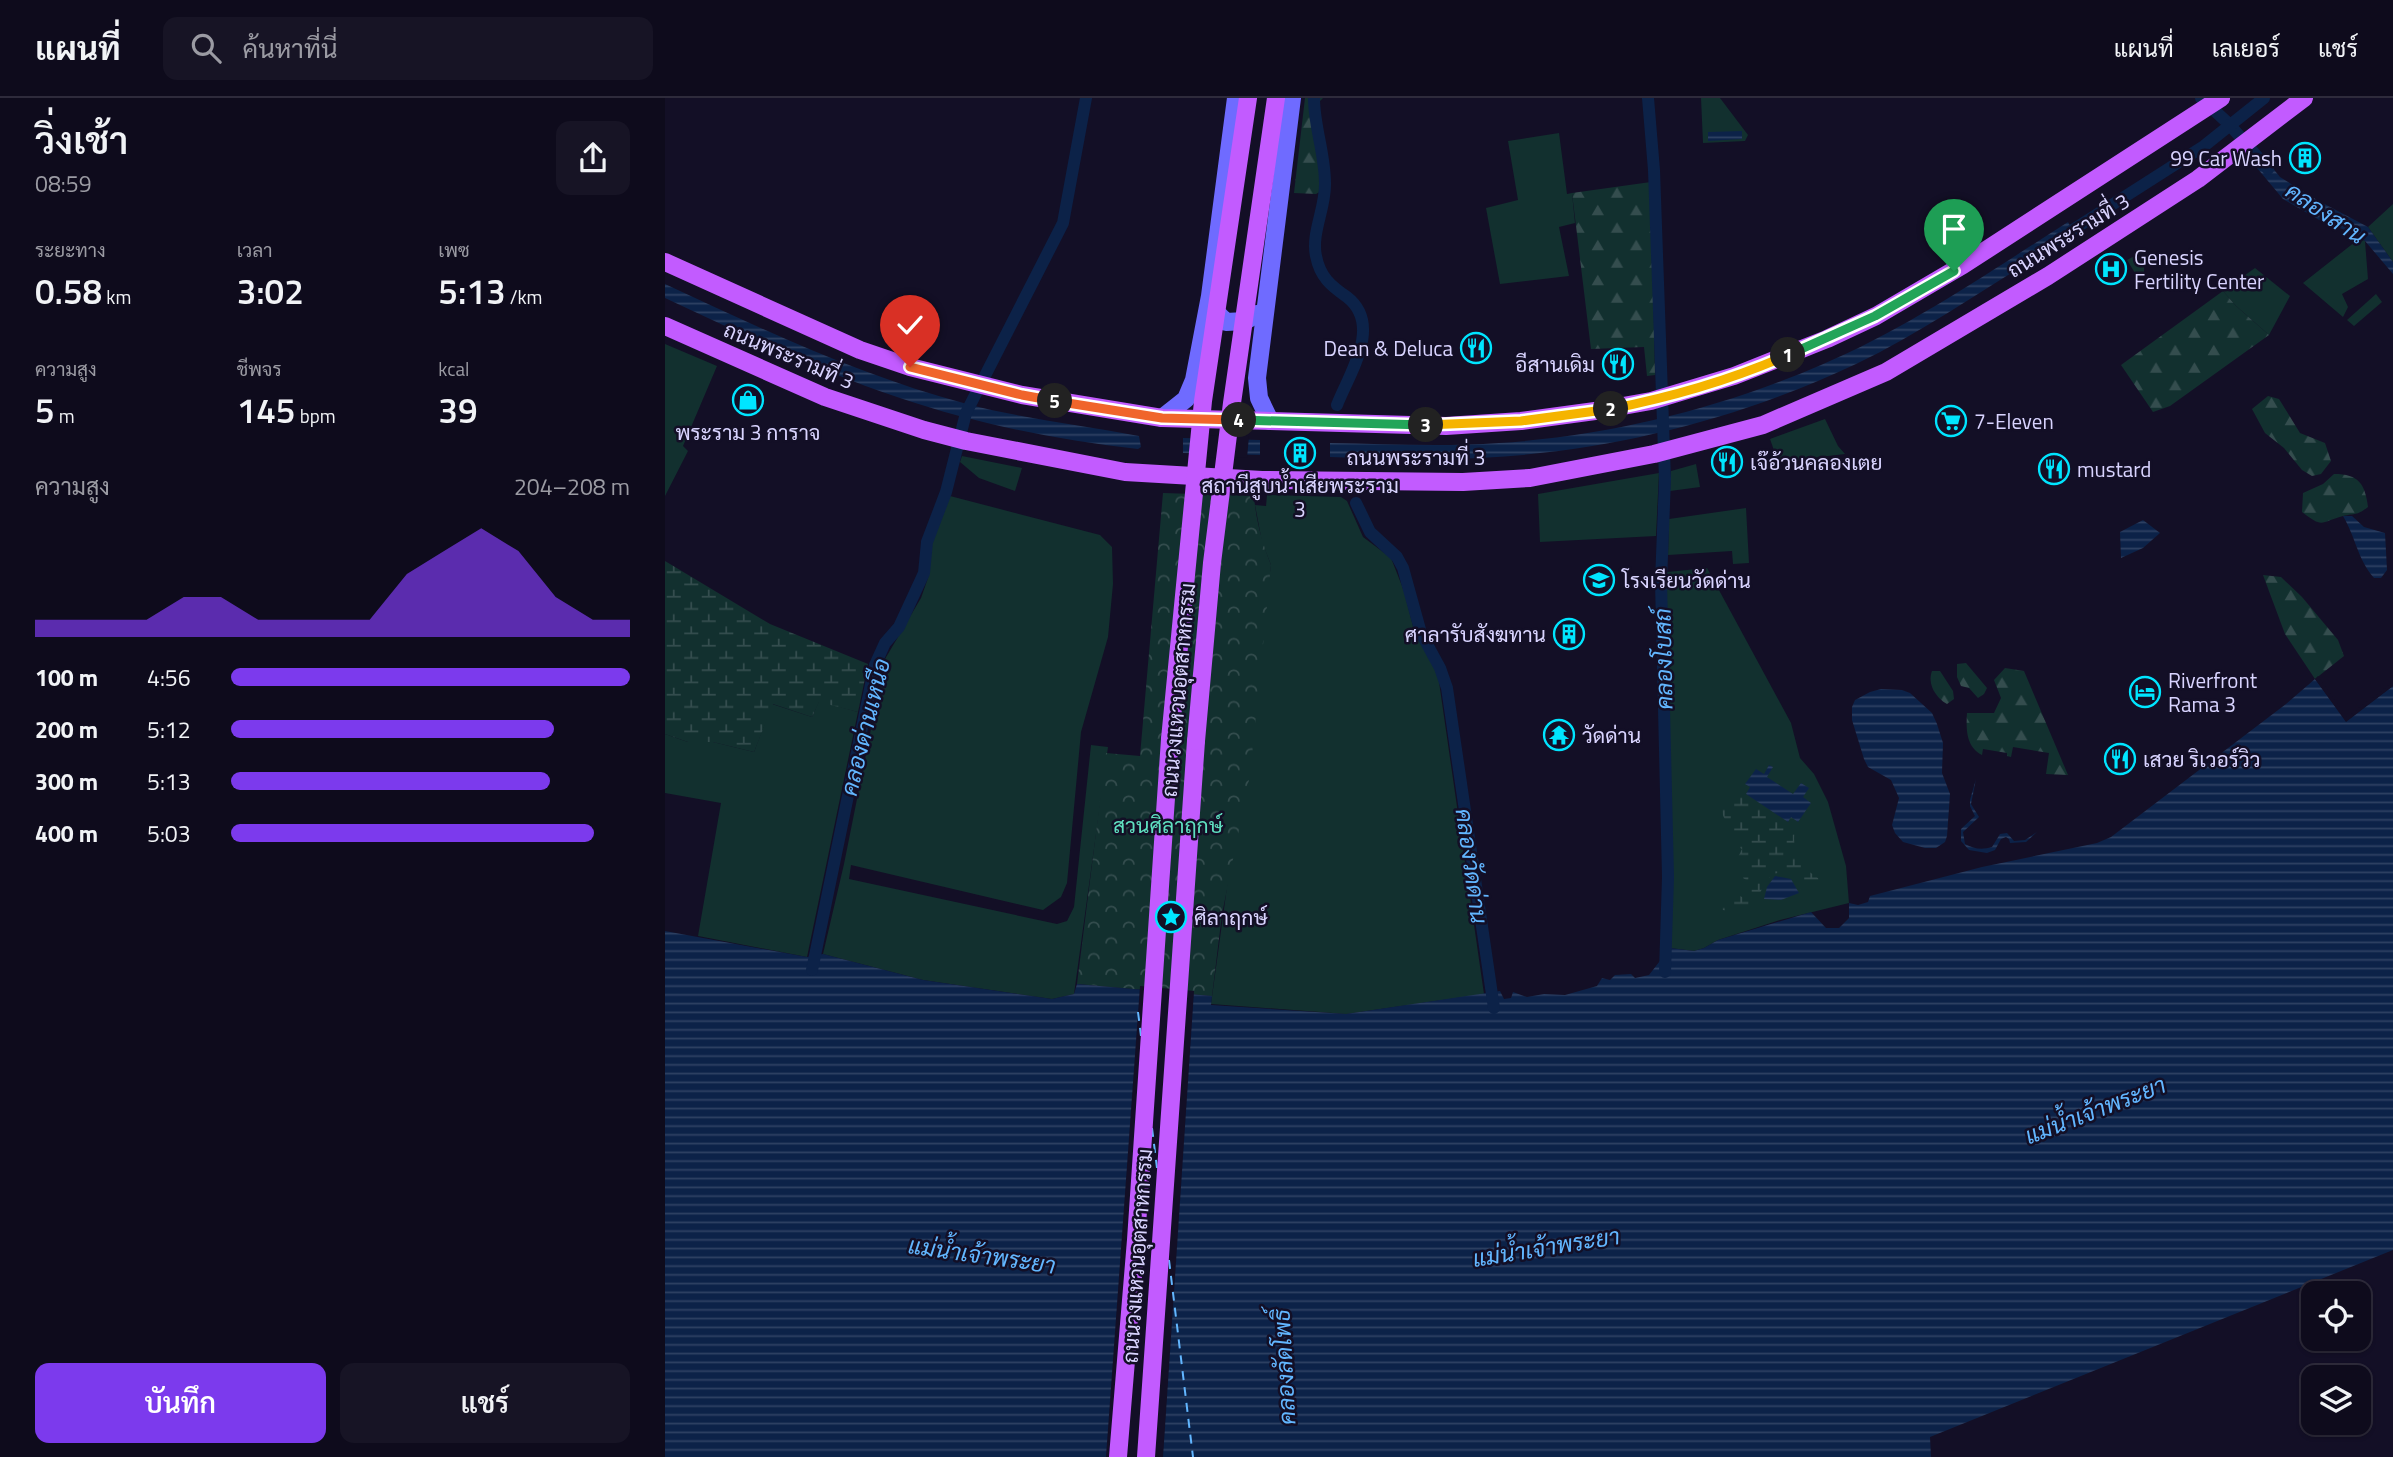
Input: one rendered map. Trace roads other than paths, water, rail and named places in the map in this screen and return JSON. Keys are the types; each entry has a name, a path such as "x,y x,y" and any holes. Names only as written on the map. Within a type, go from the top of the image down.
{"main road":[{"path":"1162,418 1186,399 1194,380 1210,296 1236,98"},
{"name":"ถนนวงแหวนอุตสาหกรรม","path":"1118,1457 1137,1227 1169,753 1186,564 1203,401 1248,98"},
{"name":"ถนนวงแหวนอุตสาหกรรม","path":"1146,1457 1196,741 1212,563 1276,98"},
{"path":"1270,421 1259,398 1257,377 1292,98"},
{"name":"ถนนพระรามที่ 3","path":"665,262 860,350 910,367 989,387 1108,411 1162,418 1446,426 1561,416 1651,401 1734,376 1783,358 1875,316 1963,265 2221,98"},
{"name":"ถนนพระรามที่ 3","path":"665,326 825,397 944,436 1125,472 1262,480 1463,482 1530,478 1662,451 1763,425 1886,372 2048,276 2232,154 2304,98"},
{"path":"1210,296 1216,312 1226,321 1245,321 1256,315 1266,299"}],"water":[{"path":"1742,131 1742,139 1708,141 1708,132"},
{"path":"2262,155 2280,177 2368,227 2393,262 2393,274 2365,241 2353,233 2321,221 2283,199 2252,162"},
{"path":"2068,222 2075,235 1884,350 1807,386 1706,421 1601,445 1548,452 1441,459 1330,457 1330,443 1478,444 1581,434 1663,418 1743,395 1821,365 1885,334 1947,299"},
{"path":"665,284 776,335 889,380 988,409 1139,436 1141,447 1138,449 1108,445 1017,430 900,398 810,364 665,298"},
{"path":"1183,438 1260,440 1260,455 1183,453"},
{"path":"2343,516 2352,516 2364,527 2385,533 2387,570 2381,578 2374,578 2368,570"},
{"path":"2143,520 2160,533 2143,548 2121,558 2120,532"},
{"path":"2315,679 2346,721 2393,686 2393,1250 2316,1281 2301,1281 2301,1287 1930,1437 1931,1457 665,1457 665,931 807,957 823,954 923,980 1052,999 1074,994 1077,984 1212,996 1211,1005 1346,1014 1500,991 1504,999 1511,998 1513,992 1527,997 1544,994 1565,995 1597,986 1602,978 1610,980 1615,975 1631,974 1635,978 1649,975 1670,948 1694,951 1718,940 1811,912 1826,928 1839,928 1849,918 1849,903 1858,905 1868,902 1870,896 1982,867 2097,843 2111,837"},
{"path":"1881,689 1910,693 1932,713 1937,724 1943,743 1942,773 1950,794 1947,836 1945,842 1936,848 1903,842 1895,833 1892,825 1899,798 1891,780 1868,767 1864,759 1852,720 1852,707 1855,700"},
{"path":"1769,765 1773,767 1767,777 1793,794 1801,783 1809,788 1803,797 1811,803 1798,822 1791,817 1788,822 1746,794 1750,787 1745,784 1756,769 1764,774"},
{"path":"1976,779 1971,804 1979,817 1963,832 1965,844 1988,848 1992,847 2000,834 2007,833 2014,841 2025,840 2037,832 2026,842 2010,843 2006,837 2001,839 1995,850 1987,853 1969,850 1961,841 1961,829 1975,816 1970,806 1970,800"},
{"path":"1775,876 1791,879 1799,893 1781,900 1764,899 1767,887"}],"waterway":[{"name":"คลองด่านเหนือ","path":"812,970 875,665 885,643 899,627 924,573 927,542 946,492 966,413 1063,223 1086,98"},
{"name":"คลองวัดด่าน","path":"1314,98 1325,183 1315,238 1316,256 1323,275 1357,308 1362,321 1360,350 1337,405"},
{"name":"คลองโบสถ์","path":"1648,98 1654,170 1665,479 1661,582 1668,877 1665,972"},
{"name":"คลองสาน","path":"2201,98 2229,124 2268,169"},
{"path":"2060,238 2204,146 2264,98"},
{"name":"คลองวัดด่าน","path":"1356,503 1370,532 1397,557 1403,568 1421,633 1440,668 1447,688 1494,1008"}],"place":[{"name":"99 Car Wash","path":"2305,158"},
{"name":"Genesis Fertility Center","path":"2111,269"},
{"name":"Dean & Deluca","path":"1476,348"},
{"name":"อีสานเดิม","path":"1618,364"},
{"name":"พระราม 3 การาจ","path":"748,400"},
{"name":"7-Eleven","path":"1951,421"},
{"name":"สถานีสูบน้ำเสียพระราม 3","path":"1300,453"},
{"name":"เจ๊อ้วนคลองเตย","path":"1727,462"},
{"name":"mustard","path":"2054,469"},
{"name":"โรงเรียนวัดด่าน","path":"1599,580"},
{"name":"ศาลารับสังฆทาน","path":"1569,634"},
{"name":"Riverfront Rama 3","path":"2145,692"},
{"name":"วัดด่าน","path":"1559,735"},
{"name":"เสวย ริเวอร์วิว","path":"2120,759"},
{"name":"ศิลาฤกษ์","path":"1171,917"}],"park label":[{"name":"สวนศิลาฤกษ์","path":"1168,825"}],"water label":[{"name":"แม่น้ำเจ้าพระยา","path":"2095,1110"},
{"name":"แม่น้ำเจ้าพระยา","path":"1546,1247"},
{"name":"แม่น้ำเจ้าพระยา","path":"982,1255"},
{"name":"คลองลัดโพธิ์","path":"1284,1367"}]}
